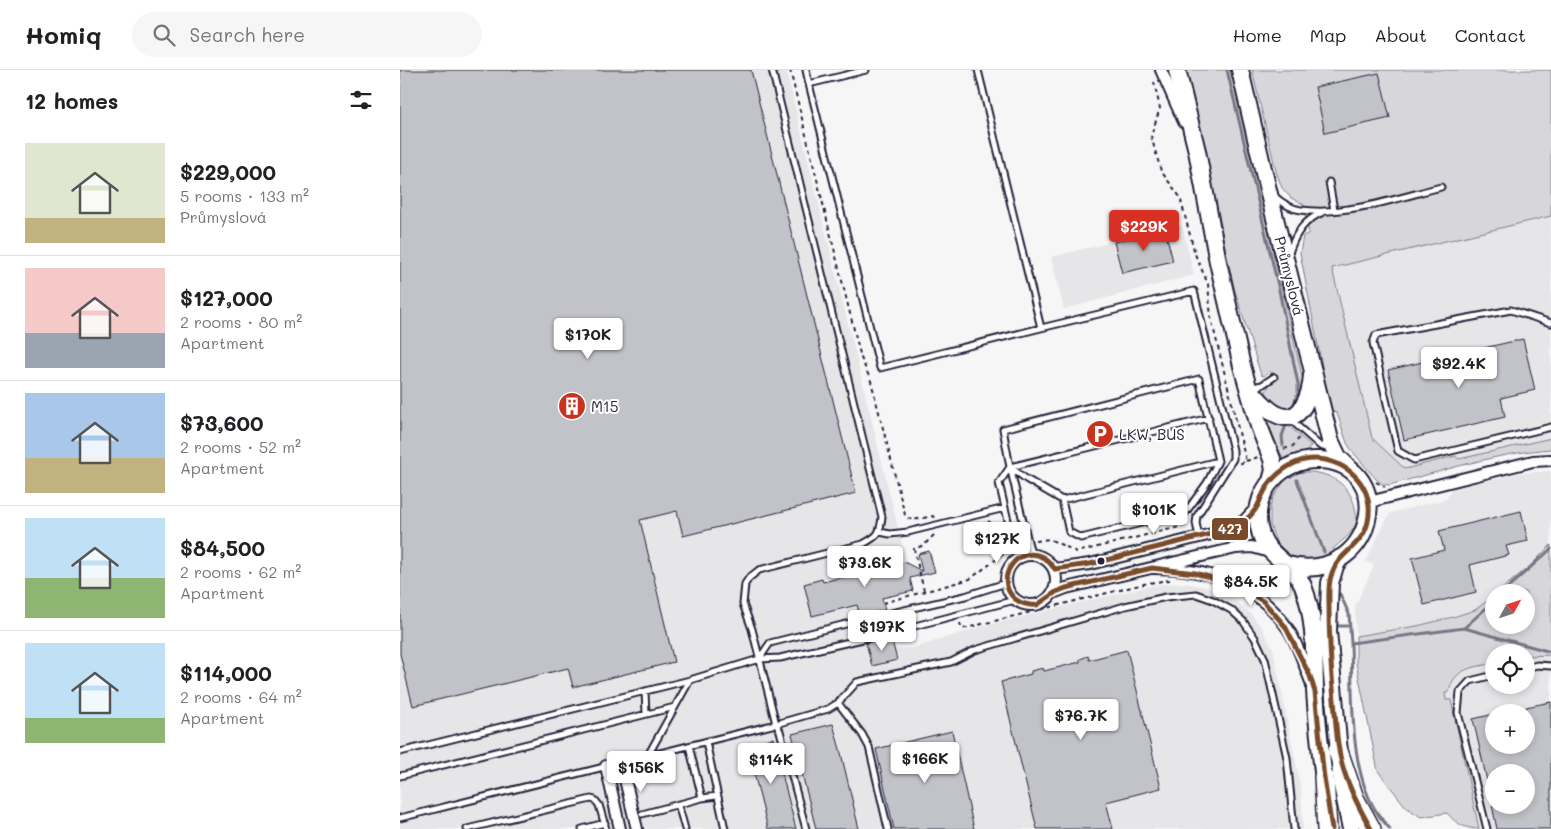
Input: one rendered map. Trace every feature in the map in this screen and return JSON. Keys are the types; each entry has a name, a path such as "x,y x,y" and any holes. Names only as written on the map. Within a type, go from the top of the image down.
{"highway":[{"path":"1338,752 1354,798 1371,829"},
{"path":"1324,777 1327,829"}],"main road":[{"path":"1177,70 1197,151 1218,262 1248,388 1259,426 1272,459 1274,470 1271,481"},
{"name":"Průmyslová","path":"1240,70 1311,366 1334,450 1338,457 1355,474"},
{"path":"1248,388 1276,414 1293,415 1304,406 1309,394 1312,376 1311,366"},
{"path":"1287,565 1314,568 1323,566 1340,558 1355,546 1365,530 1368,521 1369,502 1364,487 1355,474 1346,467 1332,461 1316,459 1291,465 1271,481 1264,493 1259,506 1258,522 1262,538 1271,552 1301,580 1308,600 1312,625 1315,692 1324,777 1332,829"},
{"path":"1340,558 1335,566 1330,583 1328,631 1338,752 1345,805 1351,829"}],"street":[{"path":"1161,70 1197,151"},
{"path":"1369,502 1533,461 1551,460"},
{"path":"1055,569 1090,564 1224,531 1238,525 1259,506"},
{"path":"1053,594 1057,578 1055,569 1045,558 1031,554 1018,558 1008,569 1006,583 1011,595 1021,603 1036,605 1066,588 1152,568 1246,547 1271,552"},
{"path":"1152,568 1185,570 1216,577 1239,584 1251,591 1272,609 1288,630 1315,692"},
{"path":"621,763 636,829"},
{"path":"606,766 620,829"}],"lane":[{"path":"772,70 882,517 880,532 873,539 863,544 759,570 745,584 743,604 752,629 776,724 780,731 806,829"},
{"path":"806,70 880,368 1194,291 1233,450 1233,458 1197,516 1196,523 1199,538"},
{"path":"809,84 866,70"},
{"path":"978,70 1041,328"},
{"path":"1329,182 1334,210"},
{"path":"1268,190 1292,208 1300,210 1334,210 1356,207 1441,187"},
{"path":"1286,261 1293,241 1302,226 1326,210"},
{"path":"1551,323 1511,310 1376,335 1373,343 1398,451 1414,460 1551,427"},
{"path":"1248,388 1262,385 1274,376"},
{"path":"1031,554 1003,429 1199,379 1218,461 1207,483 1186,512 1081,538 1069,532 1062,500"},
{"path":"1018,558 999,483 1010,467 1209,418"},
{"path":"1293,422 1320,446 1334,450"},
{"path":"1010,467 1026,479 1062,500 1218,461"},
{"path":"880,532 890,534 908,532 1005,508"},
{"path":"759,659 770,643 874,616 965,596 1006,583"},
{"path":"400,818 776,724 828,709 838,703 857,682 951,662 975,650 1125,606 1196,594 1231,610 1243,621 1255,638 1265,659 1287,758 1294,829"},
{"path":"400,752 645,692 759,659 780,658 880,635 1015,600"},
{"path":"1535,666 1551,666"},
{"path":"1485,677 1470,681 1460,692 1458,713 1487,829"},
{"path":"647,756 690,680"},
{"path":"645,692 646,714"},
{"path":"838,703 862,734 869,747 888,829"},
{"path":"400,776 675,706"},
{"path":"706,742 726,829"},
{"path":"689,746 702,798"},
{"path":"642,814 702,798 717,796"},
{"path":"467,829 591,799 595,800 599,805 605,826 582,829"},
{"path":"678,804 685,829"}],"path":[{"path":"790,70 860,358 872,381 905,515 913,520 933,516 936,525 937,532 924,545 914,549 924,592"},
{"path":"985,520 991,523 996,546 1001,556"},
{"path":"883,603 918,593"}],"shaded area":[{"path":"400,70 786,70 913,589 882,599 894,649 913,648 987,625 1154,585 1185,583 1214,589 1231,597 1252,615 1273,648 1301,789 1303,829 400,829"},
{"path":"1185,70 1232,70 1272,234 1273,252 1303,380 1301,398 1288,410 1280,408 1275,404 1266,392 1269,385 1275,379 1270,371 1264,376 1261,375 1235,291"},
{"path":"1252,70 1551,70 1551,216 1332,268 1372,438 1405,469 1455,456 1459,459 1551,438 1551,449 1490,458 1389,485 1382,484 1376,479 1352,451 1347,443 1337,413 1331,412 1300,253 1303,236 1309,233 1303,204 1291,198 1282,188 1276,171"},
{"path":"1551,216 1551,438 1458,459 1455,456 1405,469 1372,438 1331,268"},
{"path":"1182,225 1194,275 1064,309 1051,257"},
{"path":"1265,413 1290,427 1311,446 1305,453 1288,456 1283,459"},
{"path":"1551,471 1551,545 1530,566 1508,584 1485,584 1485,603 1475,610 1417,626 1356,636 1355,606 1374,566 1366,561 1390,513 1446,499 1452,489 1519,473"},
{"path":"1298,473 1323,474 1337,481 1348,492 1355,510 1356,523 1353,529 1332,550 1325,561 1295,558 1276,542 1270,525 1270,508 1273,498 1285,480"},
{"path":"1551,545 1551,655 1535,656 1535,644 1485,644 1485,665 1460,673 1455,678 1449,692 1445,693 1446,700 1451,700 1479,829 1461,825 1447,813 1421,817 1406,807 1378,771 1356,663 1356,636 1417,626 1453,617 1475,610 1485,603 1485,634 1535,634 1535,584 1508,584"},
{"path":"1535,655 1551,655 1551,829 1479,829 1451,700 1446,700 1445,693 1449,692 1451,683 1463,670 1485,665 1485,694 1535,694"}],"building":[{"name":"M15","path":"400,70 751,70 856,493 683,536 677,511 640,520 674,662 573,687 568,668 413,706 400,654"},
{"path":"1379,73 1390,118 1325,133 1315,87"},
{"path":"1165,230 1173,261 1122,273 1114,242"},
{"path":"1523,339 1535,390 1501,398 1505,417 1404,440 1388,370"},
{"path":"1521,511 1528,541 1506,546 1509,555 1470,565 1476,592 1424,605 1412,558 1444,550 1439,531"},
{"path":"929,551 935,572 910,578 913,591 882,598 885,610 860,616 857,605 812,616 804,584 822,579 823,582 904,562 922,571 918,554"},
{"path":"887,619 889,628 864,634 862,625"},
{"path":"891,637 897,660 872,666 866,643"},
{"path":"1127,650 1161,788 1106,802 1113,829 1037,829 1001,682 1031,674 1031,671 1043,668 1044,671 1080,662 1080,659 1088,656 1089,660"},
{"path":"1551,702 1551,829 1497,829 1494,814 1535,814 1535,764 1485,764 1485,772 1473,719 1485,716 1485,754 1535,754 1535,705"},
{"path":"833,724 859,829 816,829 792,734"},
{"path":"952,731 974,829 894,829 876,749"},
{"path":"773,738 796,829 768,829 747,745"}],"waterway":[{"path":"1227,70 1279,290 1298,384 1298,393 1294,404"},
{"path":"1283,445 1282,436 1286,425"},
{"path":"1297,480 1324,552"},
{"path":"1512,584 1551,549"},
{"path":"1340,594 1349,614 1351,643"},
{"path":"1390,829 1379,816 1368,796 1361,776 1354,731 1351,643 1464,628 1485,609"},
{"path":"1338,626 1350,626"},
{"path":"1464,628 1551,652"}],"transit line":[{"name":"427","path":"1055,569 1090,564 1231,529 1253,513 1272,480 1285,468 1295,463 1319,459 1342,466 1352,473 1366,493 1369,505 1369,519 1360,538 1335,566 1331,576 1329,583 1330,653 1336,732 1340,756 1344,773 1371,829"},
{"name":"427","path":"1055,569 1044,558 1026,555 1018,559 1007,573 1006,582 1009,591 1020,602 1028,605 1037,605 1056,592 1066,588 1152,568 1195,573 1237,585 1264,602 1285,626 1310,676 1315,692 1324,778 1332,829"}],"place":[{"name":"M15","path":"572,406"},
{"name":"LKW, BUS","path":"1100,434"}]}
